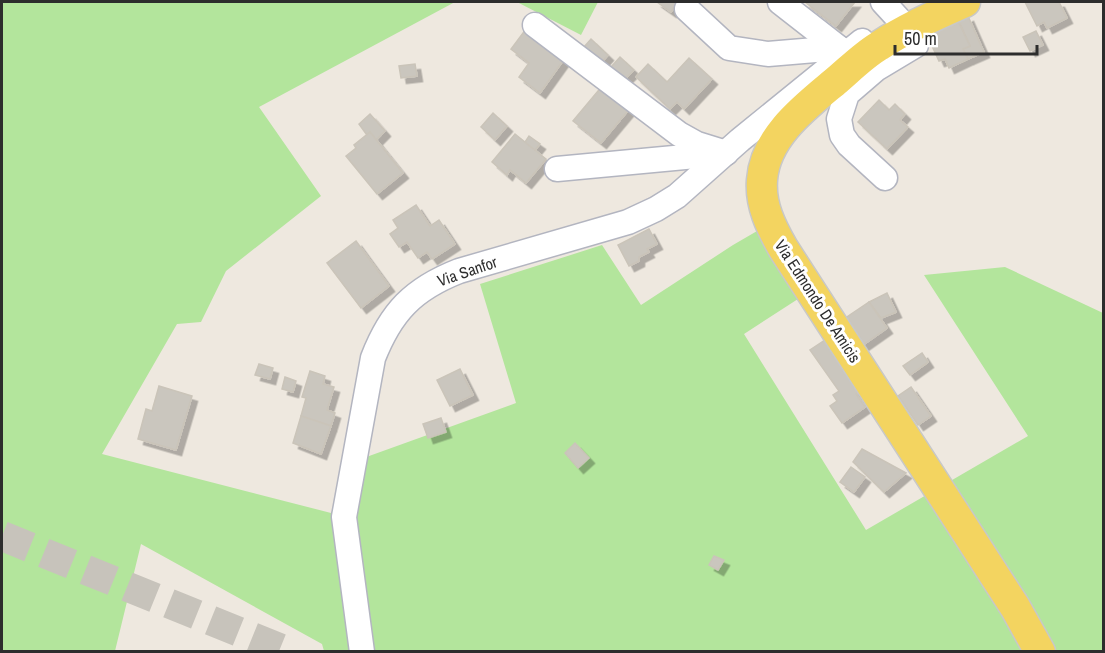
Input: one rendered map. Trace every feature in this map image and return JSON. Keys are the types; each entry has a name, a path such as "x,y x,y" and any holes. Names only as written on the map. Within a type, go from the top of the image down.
{"main road":[{"name":"Via Edmondo De Amicis","path":"965,2 909,28 879,46 793,120 770,149 762,178 766,213 783,248 1015,607 1040,651"}],"street":[{"path":"780,2 842,50"},
{"path":"883,2 918,39 916,45 876,69 846,94 839,119 842,135 849,145 885,178"},
{"name":"Via Sanfor","path":"687,9 729,48 768,54 842,50"},
{"path":"535,25 679,134 697,144 726,153"},
{"name":"Via Sanfor","path":"362,651 344,517 373,358 381,337 394,316 414,296 434,281 459,271 628,222 656,209 676,196 842,50 871,39 879,46"},
{"path":"557,169 726,153"}],"green space":[{"path":"2,2 455,2 259,107 321,196 226,271 201,322 177,324 102,454 331,513 358,460 516,403 480,284 602,245 641,305 776,220 815,288 744,334 866,530 1028,436 924,275 1005,267 1103,313 1103,651 324,651 322,644 141,544 115,651 2,651"},
{"path":"517,2 598,2 581,35"}],"building":[{"path":"657,2 678,2 671,12"},
{"path":"805,2 855,2 836,26"},
{"path":"1025,2 1059,2 1067,18 1047,28 1044,22 1037,26"},
{"path":"968,16 984,52 968,59 963,49 970,46 959,21"},
{"path":"957,19 970,46 963,49 968,59 949,68 945,59 939,61 926,33"},
{"path":"526,29 565,58 540,93 519,77 529,63 511,49"},
{"path":"1036,31 1043,45 1030,51 1023,37"},
{"path":"591,39 608,55 601,63 584,47"},
{"path":"620,57 634,70 624,80 611,67"},
{"path":"689,58 712,79 684,109 677,102 670,109 636,77 648,64 667,82"},
{"path":"415,64 417,76 401,78 399,66"},
{"path":"603,85 631,107 601,143 573,121"},
{"path":"879,100 889,110 895,104 905,114 900,120 908,127 887,149 858,122"},
{"path":"493,113 507,126 495,140 481,127"},
{"path":"370,114 385,131 376,140 370,132 367,135 359,124"},
{"path":"370,132 403,173 377,194 346,156 356,148 354,145"},
{"path":"515,134 546,159 526,183 510,170 507,175 492,162"},
{"path":"529,136 540,144 535,150 525,142"},
{"path":"416,205 430,226 439,220 455,244 432,259 427,252 418,258 407,242 399,247 390,234 398,228 393,220"},
{"path":"649,229 657,244 647,249 649,252 639,257 639,261 629,266 618,245"},
{"path":"356,241 389,286 361,308 327,263"},
{"path":"887,293 896,312 881,318 869,302"},
{"path":"869,302 887,328 863,345 844,319"},
{"path":"825,340 860,391 856,394 865,407 842,423 830,406 837,401 833,395 839,391 810,350"},
{"path":"922,353 928,362 910,375 903,366"},
{"path":"259,364 273,368 270,379 255,375"},
{"path":"460,369 473,395 450,406 437,380"},
{"path":"310,371 325,376 323,384 334,387 327,410 335,413 331,426 301,416 306,398 302,397"},
{"path":"285,377 296,381 293,392 282,389"},
{"path":"159,386 192,396 176,450 138,439 146,409 152,411"},
{"path":"911,387 931,416 918,425 898,396"},
{"path":"301,416 331,426 321,454 293,443"},
{"path":"441,418 446,432 428,438 423,424"},
{"path":"575,443 589,458 578,468 565,453"},
{"path":"862,449 906,473 884,492 853,462"},
{"path":"851,467 865,477 854,492 840,482"},
{"path":"714,556 724,560 718,570 709,565"}],"tunnel":[{"path":"2,536 289,652"}]}
